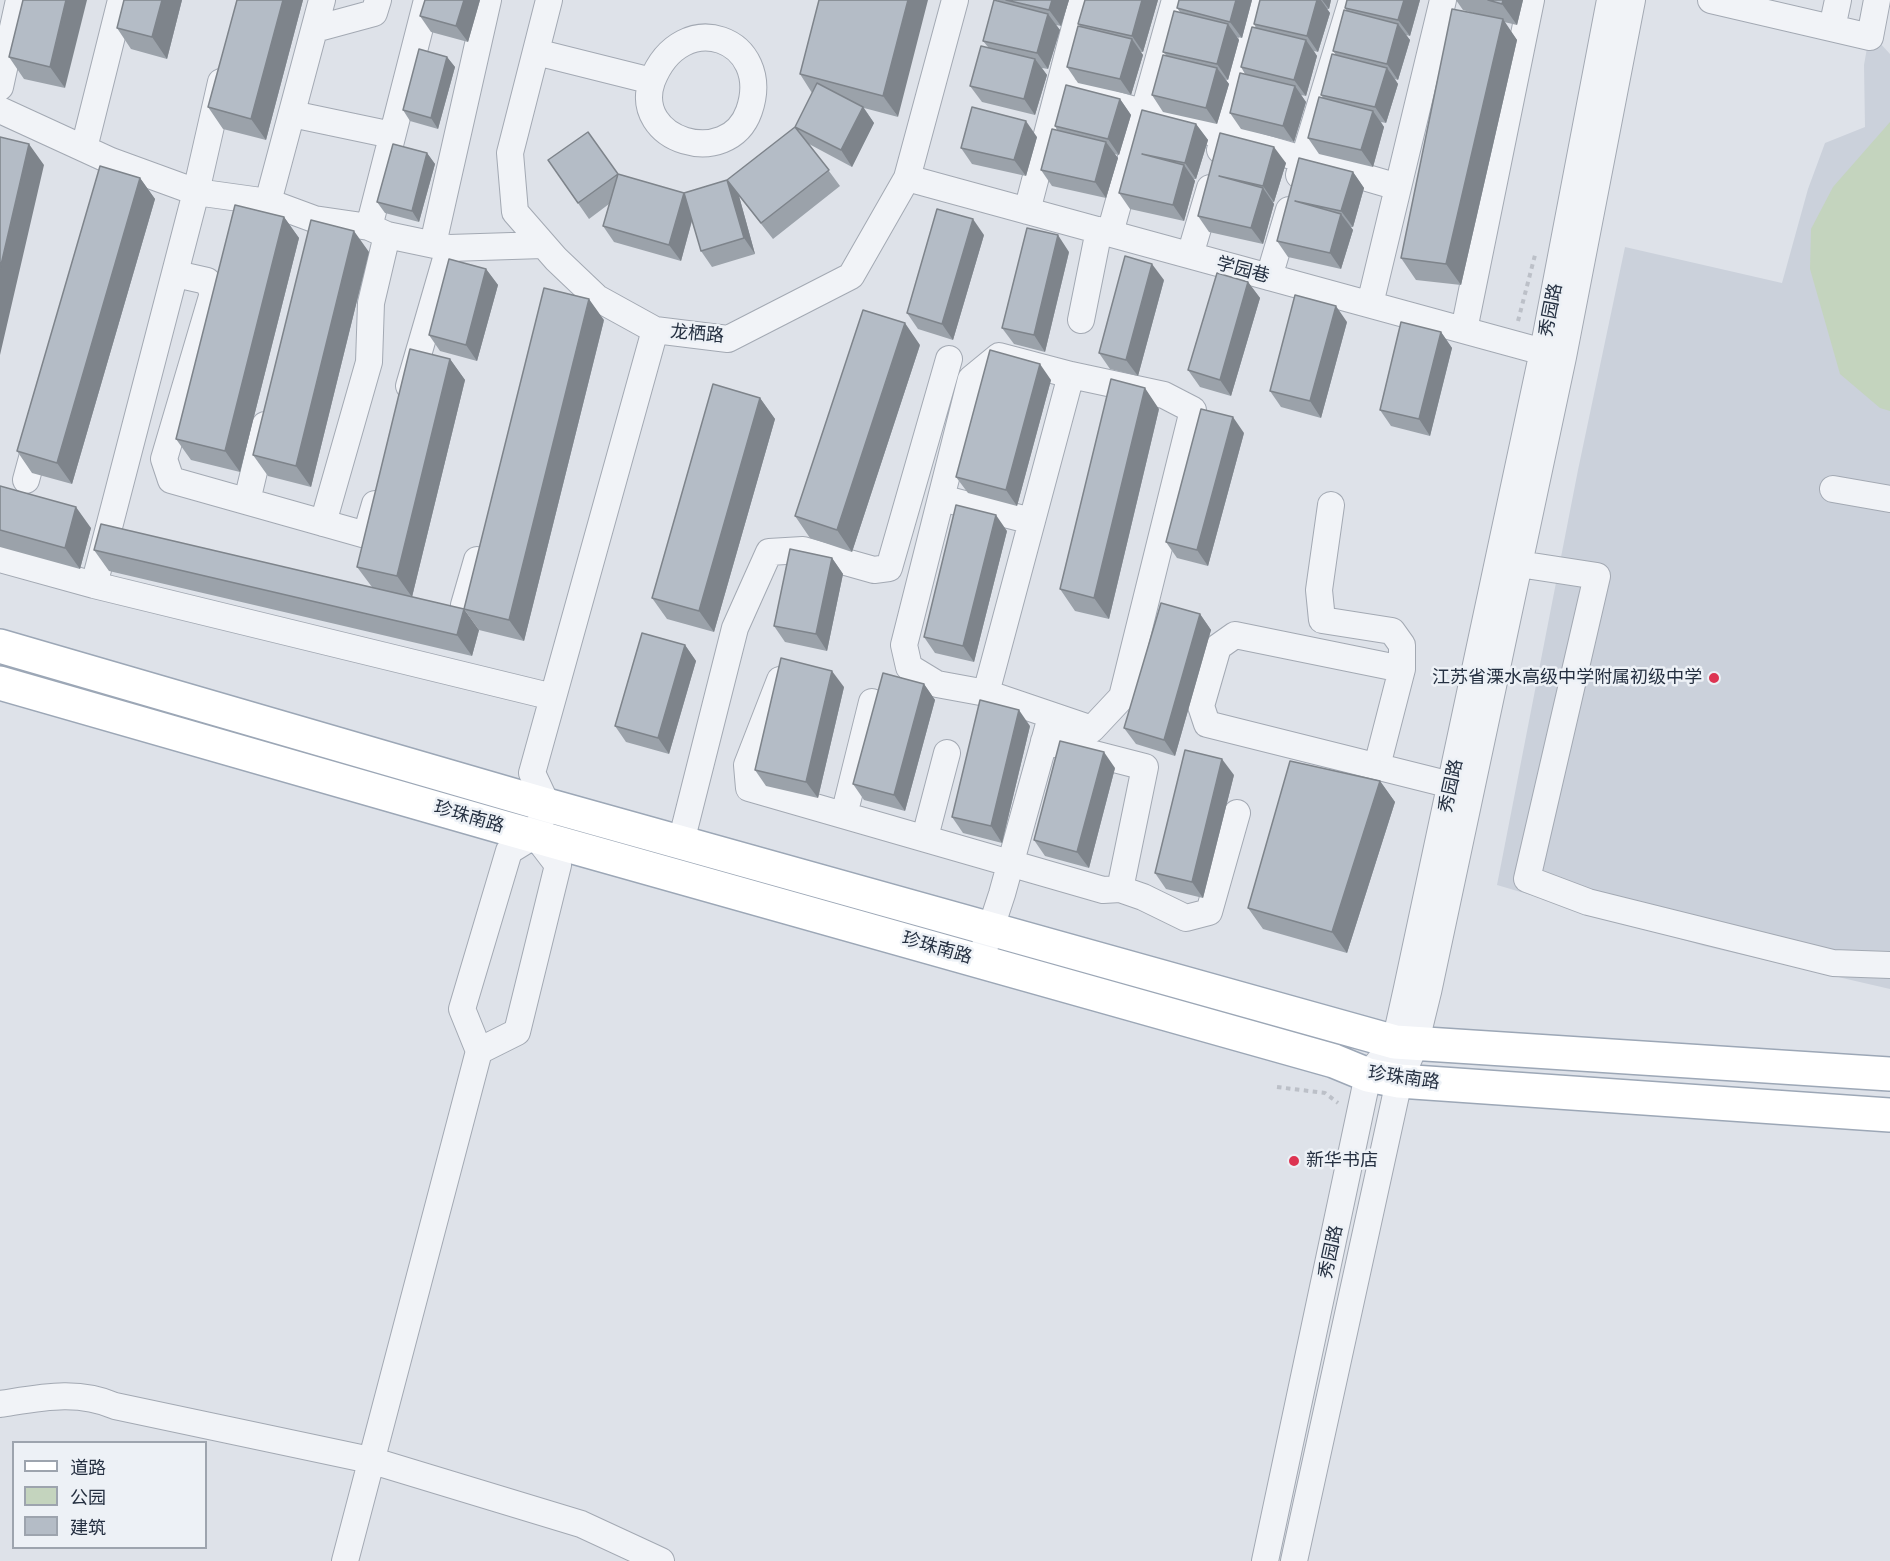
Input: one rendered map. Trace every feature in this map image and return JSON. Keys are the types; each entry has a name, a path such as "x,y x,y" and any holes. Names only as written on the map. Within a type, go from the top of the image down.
{"main road":[{"name":"珍珠南路","path":"0,646 547,805 1405,1044 1890,1074"},
{"name":"珍珠南路","path":"0,683 1334,1061 1384,1078 1890,1115"}],"street":[{"path":"0,87 19,0"},
{"path":"84,148 121,0"},
{"path":"268,202 322,0"},
{"path":"315,29 374,13 378,0"},
{"path":"323,523 369,362 371,303 378,231 392,135 427,0"},
{"path":"403,408 441,246 488,0"},
{"path":"549,0 510,153 515,212 543,245 560,277 655,330"},
{"name":"龙栖路","path":"547,805 532,773 655,330 728,339 851,276 907,178 955,0"},
{"path":"1027,211 1082,0"},
{"path":"1081,320 1175,0"},
{"path":"1190,255 1263,0"},
{"path":"1269,277 1352,0"},
{"path":"1464,330 1513,30 1531,0"},
{"name":"秀园路","path":"1405,1044 1451,785 1562,356 1610,0"},
{"name":"秀园路","path":"1265,1561 1384,1078 1405,1044 1519,564 1632,0"},
{"path":"1711,0 1770,7 1832,28 1870,37 1877,0"},
{"path":"1832,28 1838,0"},
{"path":"1370,304 1398,187 1448,12"},
{"path":"708,37 726,41 749,63 753,96 745,120 738,129 719,141 706,145 676,138 659,125 649,106 647,94 652,81 660,64 678,46 692,38 708,37"},
{"path":"536,52 652,81"},
{"path":"94,585 176,274 227,57"},
{"path":"1059,88 1398,187"},
{"path":"0,110 84,148 108,172 196,192 268,202 311,230 378,231 441,246 543,245"},
{"path":"292,114 392,135"},
{"name":"学园巷","path":"907,178 1562,356"},
{"path":"176,274 207,281 213,293 164,459 171,480 366,535 383,477"},
{"path":"999,356 1071,375 1164,395 1194,410 1122,697 1092,729 986,693 937,684 909,667 904,645 971,379 999,356"},
{"path":"681,842 735,628 769,552 803,550 874,570 889,568 949,359"},
{"path":"986,693 1071,375"},
{"path":"247,501 271,399"},
{"path":"26,480 45,412"},
{"path":"1833,489 1890,499"},
{"path":"941,498 1032,521"},
{"path":"1331,506 1319,590 1322,620 1392,631 1402,645 1402,669 1377,766"},
{"path":"464,605 484,537"},
{"path":"0,559 94,585 553,698"},
{"path":"1519,564 1597,576 1527,879 1588,902 1833,963 1890,965"},
{"path":"1402,669 1234,634 1218,647 1201,706 1207,724 1451,785"},
{"path":"780,680 747,765 749,788 1103,890 1120,889 1143,897 1185,918 1209,912 1237,813"},
{"path":"844,814 872,702"},
{"path":"980,961 1011,862 1051,715"},
{"path":"1044,741 1145,767 1120,889"},
{"path":"925,837 947,753"},
{"path":"345,1561 479,1051 462,1009 509,850 535,836 547,805"},
{"path":"479,1051 517,1032 558,865 535,836"},
{"name":"秀园路","path":"1294,1561 1384,1078"},
{"path":"0,1404 61,1395 96,1397 115,1406 370,1460 581,1524 661,1561"}],"shaded area":[{"name":"江苏省溧水高级中学附属初级中学","path":"1879,42 1890,54 1890,989 1704,946 1497,885 1578,470 1625,247 1782,283 1808,189 1825,143 1865,127 1864,65 1867,48"}],"green space":[{"path":"1890,122 1890,411 1880,408 1840,374 1810,269 1811,229 1833,187"}],"building":[{"path":"23,0 66,0 50,67 9,57"},
{"path":"124,0 162,0 152,37 117,28"},
{"path":"237,0 283,0 251,119 208,107"},
{"path":"425,0 464,0 456,26 420,16"},
{"path":"819,0 908,0 883,96 800,74"},
{"path":"994,0 1048,14 1037,53 983,41"},
{"path":"1006,0 1052,0 1049,10"},
{"path":"1085,0 1142,0 1132,36 1078,24"},
{"path":"1179,0 1236,0 1230,22 1177,8"},
{"path":"1260,0 1317,0 1307,36 1254,24"},
{"path":"1347,0 1404,0 1398,20 1345,8"},
{"path":"1488,0 1503,0 1502,4"},
{"path":"1452,9 1503,19 1446,264 1401,258"},
{"path":"1344,10 1398,24 1387,64 1333,51"},
{"path":"1174,11 1228,24 1217,64 1163,52"},
{"path":"1078,26 1132,39 1120,79 1067,67"},
{"path":"1252,27 1306,40 1294,80 1241,67"},
{"path":"981,46 1035,59 1024,99 970,86"},
{"path":"419,49 447,57 431,118 403,110"},
{"path":"1332,54 1387,68 1375,107 1321,95"},
{"path":"1163,55 1217,68 1206,108 1152,95"},
{"path":"1240,73 1295,86 1283,126 1230,113"},
{"path":"817,83 863,107 841,150 795,127"},
{"path":"1066,85 1120,99 1108,139 1055,126"},
{"path":"1319,97 1373,111 1361,150 1308,138"},
{"path":"972,107 1026,121 1014,160 961,148"},
{"path":"1142,110 1196,124 1185,163 1142,154 1184,165 1173,205 1119,193"},
{"path":"795,127 829,170 761,223 727,180"},
{"path":"1052,129 1106,142 1095,182 1041,170"},
{"path":"588,132 618,174 578,203 548,160"},
{"path":"1220,133 1274,147 1263,186 1219,176 1263,188 1251,228 1198,216"},
{"path":"0,137 29,144 0,269"},
{"path":"393,144 427,153 412,211 377,202"},
{"path":"1299,158 1353,172 1341,211 1295,201 1341,214 1330,253 1277,241"},
{"path":"100,166 140,178 57,463 17,451"},
{"path":"618,174 684,193 669,245 603,226"},
{"path":"727,180 744,238 701,251 684,193"},
{"path":"235,205 284,217 225,451 176,439"},
{"path":"937,209 973,219 942,324 907,313"},
{"path":"311,220 354,231 296,466 253,455"},
{"path":"1027,228 1058,235 1034,335 1002,328"},
{"path":"1125,256 1152,264 1126,360 1099,353"},
{"path":"449,259 486,269 466,345 429,335"},
{"path":"1217,273 1248,282 1220,380 1188,370"},
{"path":"544,288 589,299 509,620 464,609"},
{"path":"1295,295 1336,306 1310,401 1270,391"},
{"path":"863,310 905,323 837,530 795,516"},
{"path":"1401,322 1441,332 1419,419 1380,410"},
{"path":"410,349 450,359 397,576 357,567"},
{"path":"990,350 1040,364 1006,490 956,477"},
{"path":"1111,379 1145,388 1094,598 1060,589"},
{"path":"713,384 760,398 699,611 652,598"},
{"path":"1201,409 1233,417 1197,550 1166,542"},
{"path":"0,486 76,507 65,548 0,530"},
{"path":"956,505 996,515 963,646 924,637"},
{"path":"101,524 464,609 457,635 94,550"},
{"path":"790,549 832,558 816,634 774,626"},
{"path":"1161,603 1200,614 1164,740 1124,728"},
{"path":"642,633 685,645 658,738 615,726"},
{"path":"781,658 832,671 806,782 755,770"},
{"path":"883,673 924,684 894,795 853,784"},
{"path":"980,700 1019,710 991,826 952,817"},
{"path":"1060,741 1104,752 1077,852 1034,840"},
{"path":"1185,750 1222,759 1192,882 1155,873"},
{"path":"1290,761 1380,781 1332,932 1248,908"}],"place":[{"name":"江苏省溧水高级中学附属初级中学","path":"1714,678"},
{"name":"新华书店","path":"1294,1161"}]}
